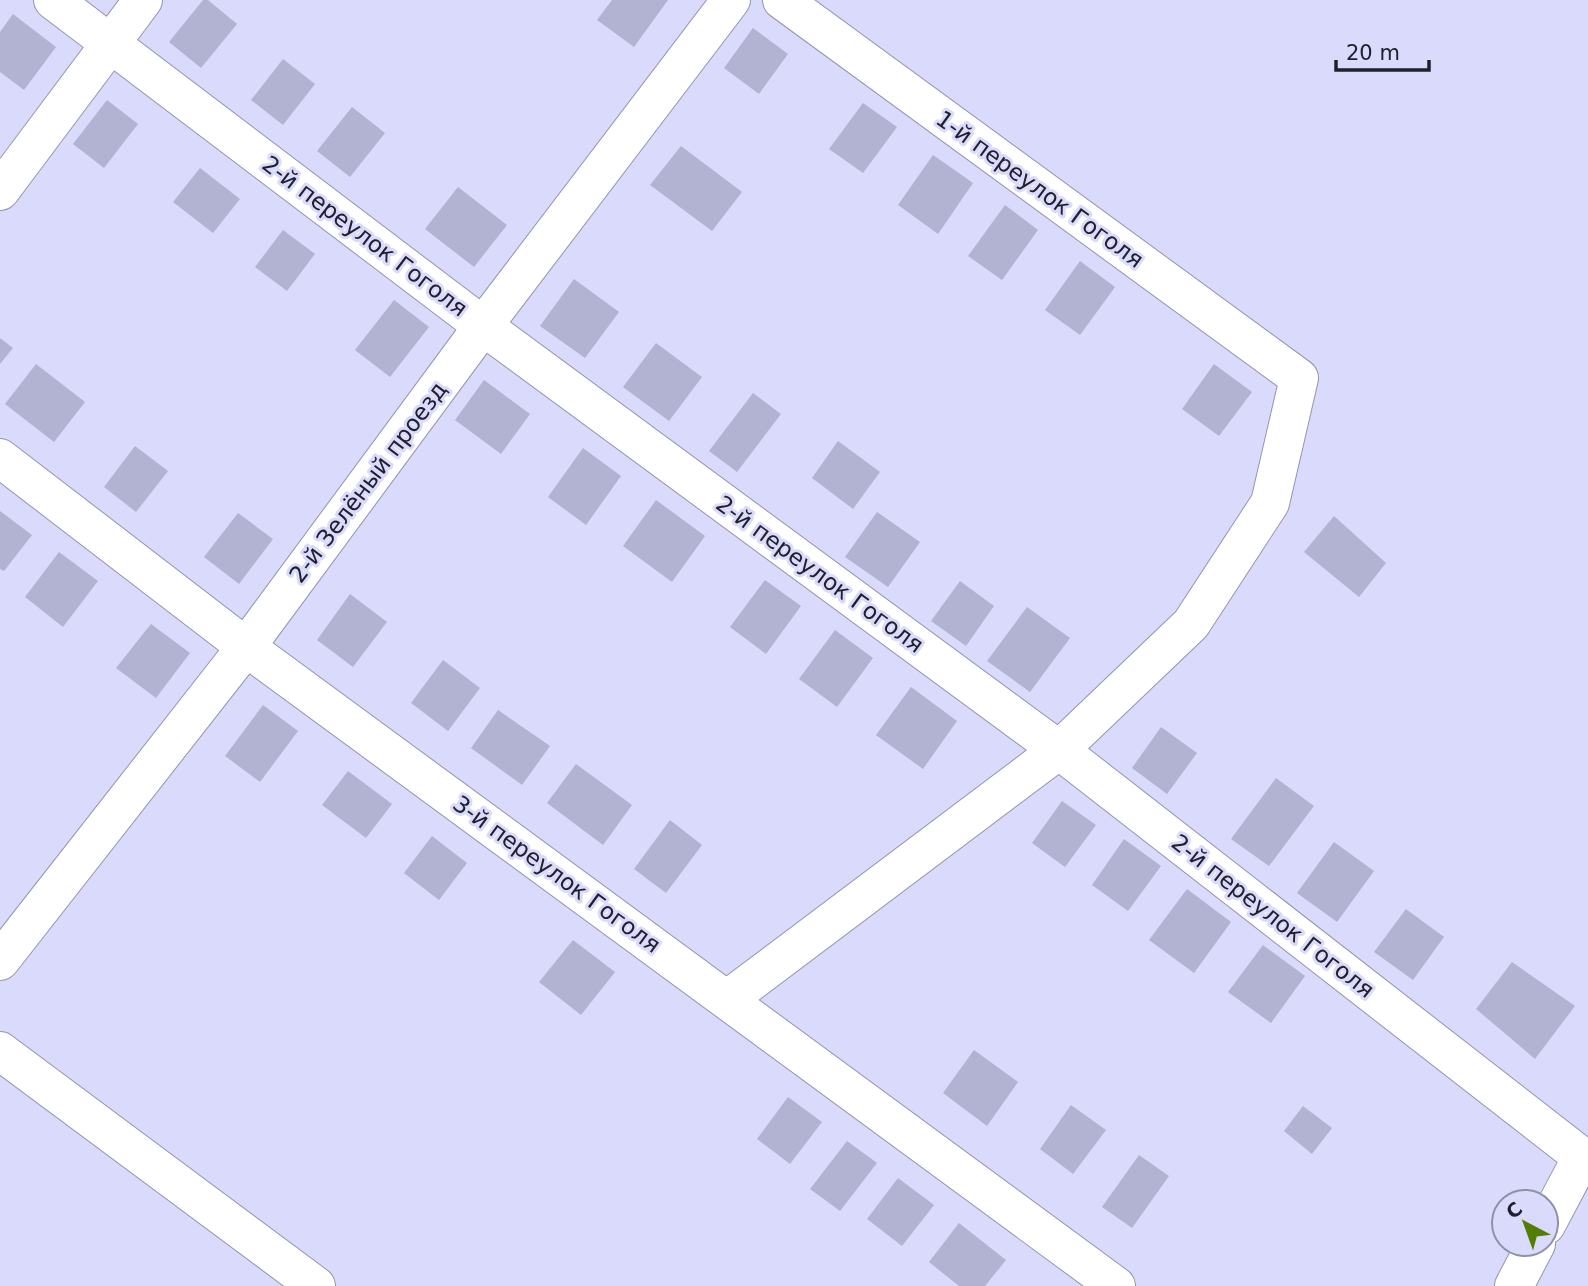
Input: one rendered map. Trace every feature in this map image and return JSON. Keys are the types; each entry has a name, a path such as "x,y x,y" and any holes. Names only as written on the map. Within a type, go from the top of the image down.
{"street":[{"name":"2-й переулок Гоголя","path":"52,0 483,326 1059,750 1582,1157 1560,1199"},
{"path":"0,191 143,0"},
{"name":"2-й Зелёный проезд","path":"0,961 246,647 483,326 731,0"},
{"name":"1-й переулок Гоголя","path":"782,0 1298,378 1270,503 1191,624 1059,750"},
{"name":"3-й переулок Гоголя","path":"0,458 246,647 1116,1286"},
{"path":"728,999 1059,750"},
{"path":"0,1051 316,1286"},
{"path":"1514,1286 1529,1258"}],"building":[{"path":"203,0 208,0 237,24 201,68 169,42"},
{"path":"612,0 668,0 634,47 597,20"},
{"path":"13,14 56,47 24,90 0,72 0,32"},
{"path":"753,28 788,54 759,94 724,68"},
{"path":"283,59 315,84 283,125 251,100"},
{"path":"107,100 138,124 104,168 73,144"},
{"path":"863,103 897,127 863,173 829,149"},
{"path":"352,107 385,133 350,177 317,151"},
{"path":"681,146 742,192 712,231 650,185"},
{"path":"933,155 973,183 938,234 898,205"},
{"path":"200,168 240,199 213,233 173,202"},
{"path":"458,187 507,225 474,267 425,229"},
{"path":"1005,205 1038,230 1002,280 968,256"},
{"path":"283,230 315,254 287,291 255,267"},
{"path":"1080,261 1115,287 1080,335 1045,310"},
{"path":"574,279 619,312 585,358 540,326"},
{"path":"394,300 429,327 390,377 355,350"},
{"path":"0,338 13,348 0,364"},
{"path":"656,343 702,377 669,421 623,387"},
{"path":"36,364 85,402 54,442 5,404"},
{"path":"1214,364 1252,392 1219,436 1182,409"},
{"path":"484,380 530,414 501,454 455,420"},
{"path":"753,393 781,414 737,472 709,451"},
{"path":"838,441 880,472 853,509 812,478"},
{"path":"135,446 168,471 136,512 104,487"},
{"path":"583,448 621,476 586,525 548,497"},
{"path":"656,500 705,536 672,582 623,546"},
{"path":"0,511 32,535 4,571 0,569"},
{"path":"877,512 920,542 888,587 845,557"},
{"path":"238,513 273,539 239,584 204,557"},
{"path":"1334,516 1386,563 1359,597 1304,552"},
{"path":"59,552 98,581 63,627 25,597"},
{"path":"765,580 801,606 766,654 730,627"},
{"path":"960,581 994,606 966,646 931,621"},
{"path":"350,594 387,622 353,667 317,640"},
{"path":"1027,607 1070,638 1030,692 987,661"},
{"path":"151,624 190,653 156,698 116,668"},
{"path":"835,630 873,658 837,707 799,679"},
{"path":"443,660 480,688 448,731 411,703"},
{"path":"911,687 957,721 923,769 876,735"},
{"path":"263,705 298,731 260,782 225,756"},
{"path":"498,710 550,746 522,785 471,748"},
{"path":"1161,727 1197,753 1167,794 1132,768"},
{"path":"576,764 632,805 603,845 547,803"},
{"path":"348,771 392,804 366,838 322,805"},
{"path":"1276,778 1314,806 1269,866 1231,839"},
{"path":"1062,801 1096,825 1065,867 1032,843"},
{"path":"670,820 702,845 666,893 634,869"},
{"path":"432,836 467,863 439,900 404,873"},
{"path":"1124,839 1161,866 1128,911 1092,885"},
{"path":"1334,842 1374,871 1337,922 1297,893"},
{"path":"1187,889 1231,922 1194,973 1149,940"},
{"path":"1406,909 1444,937 1413,980 1374,952"},
{"path":"573,940 615,972 581,1015 539,982"},
{"path":"1263,945 1305,976 1271,1023 1228,992"},
{"path":"1512,962 1575,1006 1535,1059 1476,1009"},
{"path":"974,1050 1018,1082 987,1126 943,1093"},
{"path":"788,1097 822,1122 790,1164 757,1139"},
{"path":"1071,1105 1106,1130 1073,1174 1040,1149"},
{"path":"1303,1106 1332,1128 1312,1154 1284,1131"},
{"path":"847,1141 877,1163 840,1211 810,1189"},
{"path":"1139,1155 1169,1176 1132,1228 1102,1207"},
{"path":"898,1178 934,1205 902,1246 867,1219"},
{"path":"959,1223 1006,1260 985,1286 959,1286 929,1262"}]}
